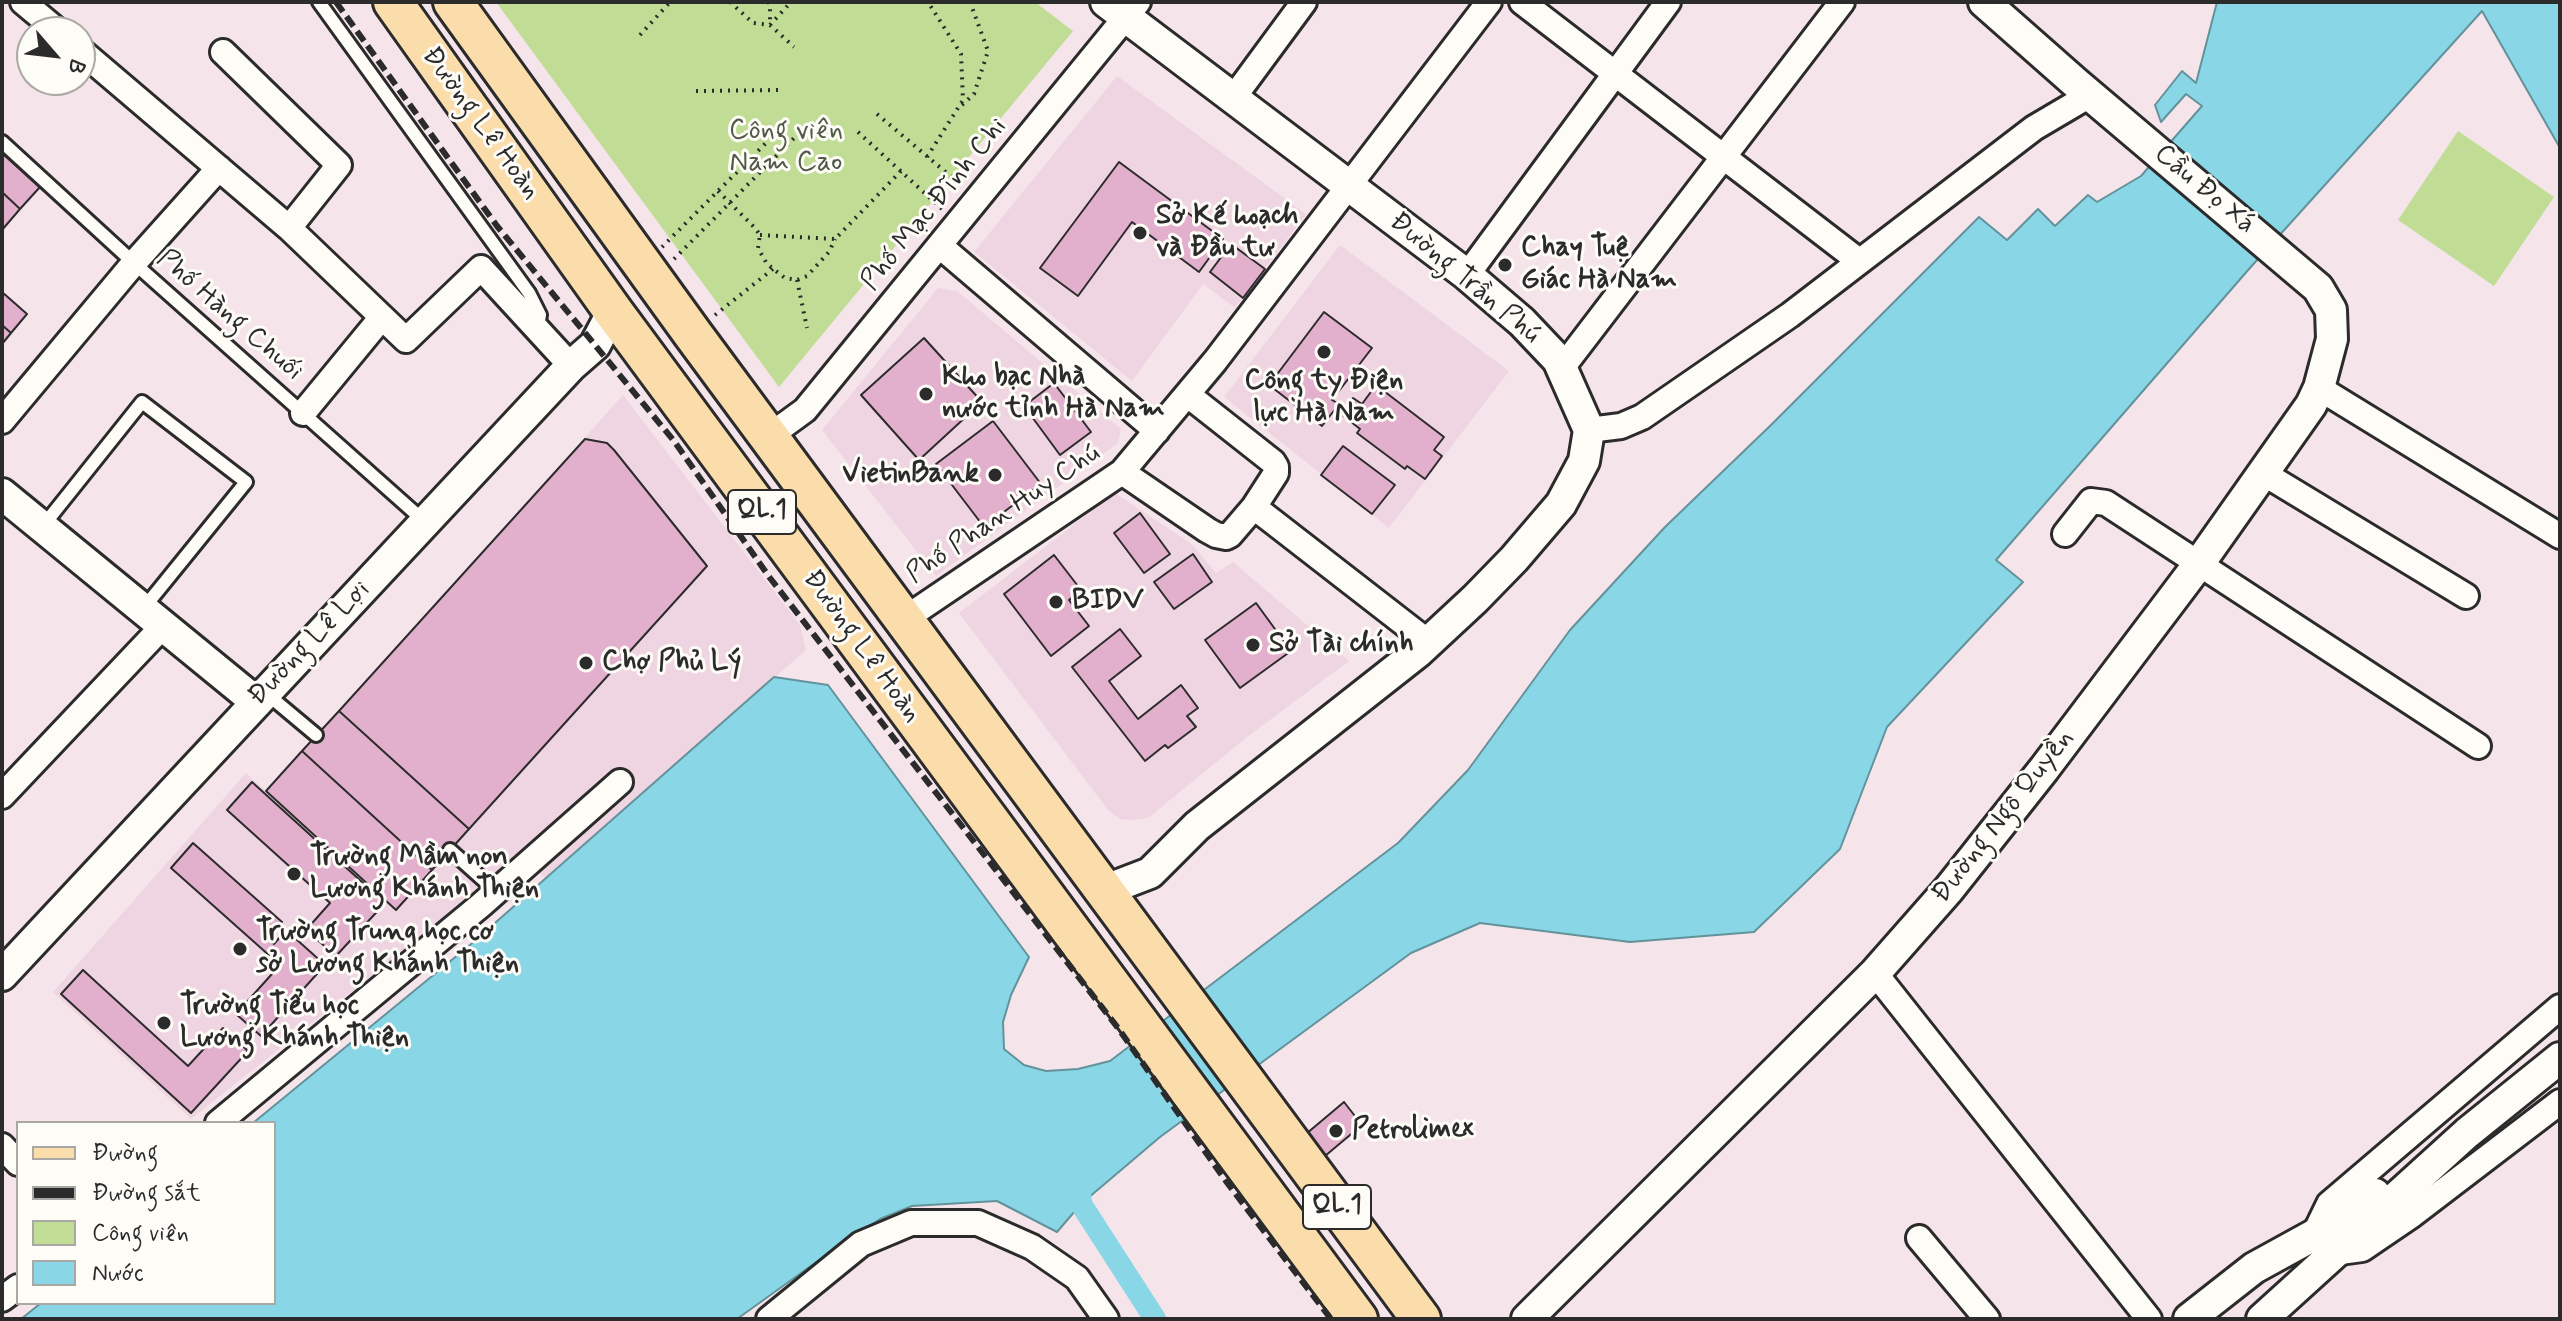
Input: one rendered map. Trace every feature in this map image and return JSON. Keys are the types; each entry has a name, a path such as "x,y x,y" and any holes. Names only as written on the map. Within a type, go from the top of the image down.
{"main road":[{"name":"Đường Lê Hoàn","path":"393,2 613,311 1358,1319"},
{"name":"Đường Lê Hoàn","path":"453,2 768,437 1421,1319"},
{"path":"613,311 648,273"},
{"path":"1062,920 1103,891"}],"street":[{"path":"23,2 40,16"},
{"path":"1234,97 1304,2"},
{"name":"Phố Phan Huy Chú","path":"903,620 1122,472 1188,395 1489,2"},
{"path":"1522,2 1859,261"},
{"path":"1467,275 1668,2"},
{"path":"1562,368 1842,2"},
{"path":"1103,891 1150,873 1197,826 1428,642 1514,559 1561,504 1584,461 1589,430 1621,426 1642,417 1790,315 2034,128 2090,95 1984,2"},
{"name":"Đường Trần Phú","path":"1123,7 1234,97 1467,275 1522,322 1558,360 1589,430"},
{"name":"Phố Mạc Đĩnh Chi","path":"768,437 805,410 979,200 1123,7"},
{"path":"223,52 339,165 289,228"},
{"path":"96,64 289,228 406,340 481,268 571,366"},
{"name":"Cầu Đọ Xá","path":"2090,95 2275,250"},
{"path":"2,421 134,263 219,168"},
{"path":"940,246 1157,431"},
{"name":"Đường Ngô Quyền","path":"1527,1319 1875,973 1949,889 2198,565 2311,405 2319,388 2332,339 2331,310 2318,288 2275,250"},
{"name":"Đường Lê Lợi","path":"2,975 260,696 571,366 595,345 613,311"},
{"path":"303,413 382,317"},
{"path":"2319,388 2560,536"},
{"path":"1122,472 1216,535 1230,535 1254,507 1276,473 1273,462 1188,395"},
{"path":"2263,473 2466,596"},
{"path":"2065,534 2091,501 2099,501 2478,746"},
{"path":"6,505 42,526 153,618 260,696"},
{"path":"1254,507 1428,642"},
{"path":"2,796 153,618"},
{"path":"220,1121 497,892 620,782"},
{"path":"1875,973 2149,1319"},
{"path":"2324,1244 2329,1204 2560,1007"},
{"path":"2273,1309 2324,1244 2560,1058"},
{"path":"2189,1319 2254,1268 2324,1244 2362,1249 2412,1215 2560,1102"},
{"path":"2,1146 16,1161"},
{"path":"769,1319 861,1244 911,1223 978,1223 1032,1247 1077,1278 1106,1319"},
{"path":"1919,1238 1987,1319"},
{"path":"2254,1268 2275,1278 2282,1287 2273,1309"}],"lane":[{"path":"319,2 529,293 540,315 537,329"},
{"name":"Phố Hàng Chuối","path":"2,142 426,523"},
{"path":"42,526 142,402 246,482 153,618"},
{"path":"260,696 316,735"},
{"path":"450,850 497,892"}],"path":[{"path":"640,35 670,2"},
{"path":"730,2 753,23 770,25 794,47"},
{"path":"768,2 770,25"},
{"path":"770,25 791,2"},
{"path":"927,157 963,100 961,54 928,2"},
{"path":"957,109 974,94 988,51 970,2"},
{"path":"696,91 779,90"},
{"path":"877,114 979,200"},
{"path":"648,273 717,191 790,119"},
{"path":"648,273 730,203 802,130"},
{"path":"858,132 958,224"},
{"path":"760,235 758,248 773,269 785,278 797,280 818,266 835,239 901,171"},
{"path":"717,191 760,235 835,239"},
{"path":"692,333 773,269"},
{"path":"797,280 807,328"}],"shaded area":[{"name":"Sở Kế hoạch và Đầu tư","path":"1117,76 1306,214 1235,308 1203,284 1132,381 974,252"},
{"path":"1340,245 1509,371 1389,528 1224,397"},
{"path":"938,288 957,291 1121,429 1118,443 936,576 822,430"},
{"name":"Chợ Phủ Lý","path":"623,395 800,625 806,650 545,878 519,852 424,934 191,1119 53,992 246,773 266,791"},
{"path":"1115,493 1193,545 1216,573 1233,562 1349,661 1247,737 1148,818 1133,820 1120,819 1108,810 959,613"}],"green space":[{"name":"Công viên Nam Cao","path":"496,2 1035,2 1073,31 779,387"},
{"path":"2458,131 2554,197 2494,286 2398,220"}],"water":[{"path":"2217,2 2560,2 2560,148 2482,11 2249,269 1996,560 2023,582 1887,727 1840,849 1754,932 1630,942 1480,923 1411,953 1160,1137 1081,1204 1057,1232 997,1201 912,1206 880,1219 847,1240 737,1319 21,1319 38,1305 276,1305 276,1121 255,1121 470,945 774,677 828,685 1029,957 1011,995 1003,1022 1004,1049 1024,1065 1046,1071 1078,1069 1110,1061 1398,843 1468,770 1570,630 1665,527 1979,217 2007,240 2038,209 2055,226 2088,195 2097,202 2141,176 2202,106 2186,94 2161,122 2155,105 2182,71 2196,83"}],"building":[{"path":"2,153 40,187 20,209 2,192"},
{"path":"1119,162 1223,239 1199,272 1132,222 1078,296 1040,268"},
{"path":"2,192 20,209 2,230"},
{"path":"1231,244 1265,269 1243,298 1210,272"},
{"path":"2,292 27,314 11,333 2,325"},
{"path":"1324,312 1372,348 1332,400 1339,404 1322,426 1269,385"},
{"path":"2,325 11,333 2,344"},
{"path":"924,338 982,402 919,460 861,395"},
{"path":"1054,383 1091,432 1060,455 1024,406"},
{"path":"1376,385 1444,437 1434,450 1442,456 1425,479 1407,466 1405,469 1357,433 1360,429 1341,414 1353,398 1362,404"},
{"path":"993,421 1041,484 984,527 936,464"},
{"path":"585,439 607,443 614,450 707,566 469,829 339,711"},
{"path":"1343,446 1395,485 1372,514 1321,475"},
{"path":"1140,513 1170,554 1144,573 1114,533"},
{"path":"1193,554 1212,582 1174,609 1154,582"},
{"path":"1054,555 1081,590 1069,600 1089,626 1051,656 1004,594"},
{"path":"1256,603 1291,651 1240,688 1205,640"},
{"path":"1120,629 1141,656 1109,681 1138,719 1181,685 1198,708 1187,716 1196,727 1145,761 1072,667"},
{"path":"339,711 469,829 432,870 302,751"},
{"path":"302,751 432,870 396,910 266,791"},
{"path":"252,782 385,903 336,956 306,930 330,903 227,810"},
{"path":"193,843 282,922 268,939 274,944 286,930 325,965 261,1036 236,1014 280,965 171,868"},
{"path":"83,970 188,1066 223,1028 248,1051 191,1113 61,994"},
{"path":"1344,1102 1362,1125 1325,1156 1306,1134"}],"waterway":[{"path":"1078,1174 1081,1204 1155,1319"}],"railway":[{"path":"336,2 497,226 674,441 770,578 1118,1028 1228,1184 1331,1319"}],"place":[{"name":"Sở Kế hoạch và Đầu tư","path":"1140,233"},
{"name":"Chay Tuệ Giác Hà Nam","path":"1505,265"},
{"name":"Công ty Điện lực Hà Nam","path":"1324,352"},
{"name":"Kho bạc Nhà nước tỉnh Hà Nam","path":"926,394"},
{"name":"VietinBank","path":"995,475"},
{"name":"BIDV","path":"1056,602"},
{"name":"Sở Tài chính","path":"1253,645"},
{"name":"Chợ Phủ Lý","path":"586,663"},
{"name":"Trường Mầm non Lương Khánh Thiện","path":"294,874"},
{"name":"Trường Trung học cơ sở Lương Khánh Thiện","path":"240,949"},
{"name":"Trường Tiểu học Lương Khánh Thiện","path":"164,1023"},
{"name":"Petrolimex","path":"1336,1131"}]}
